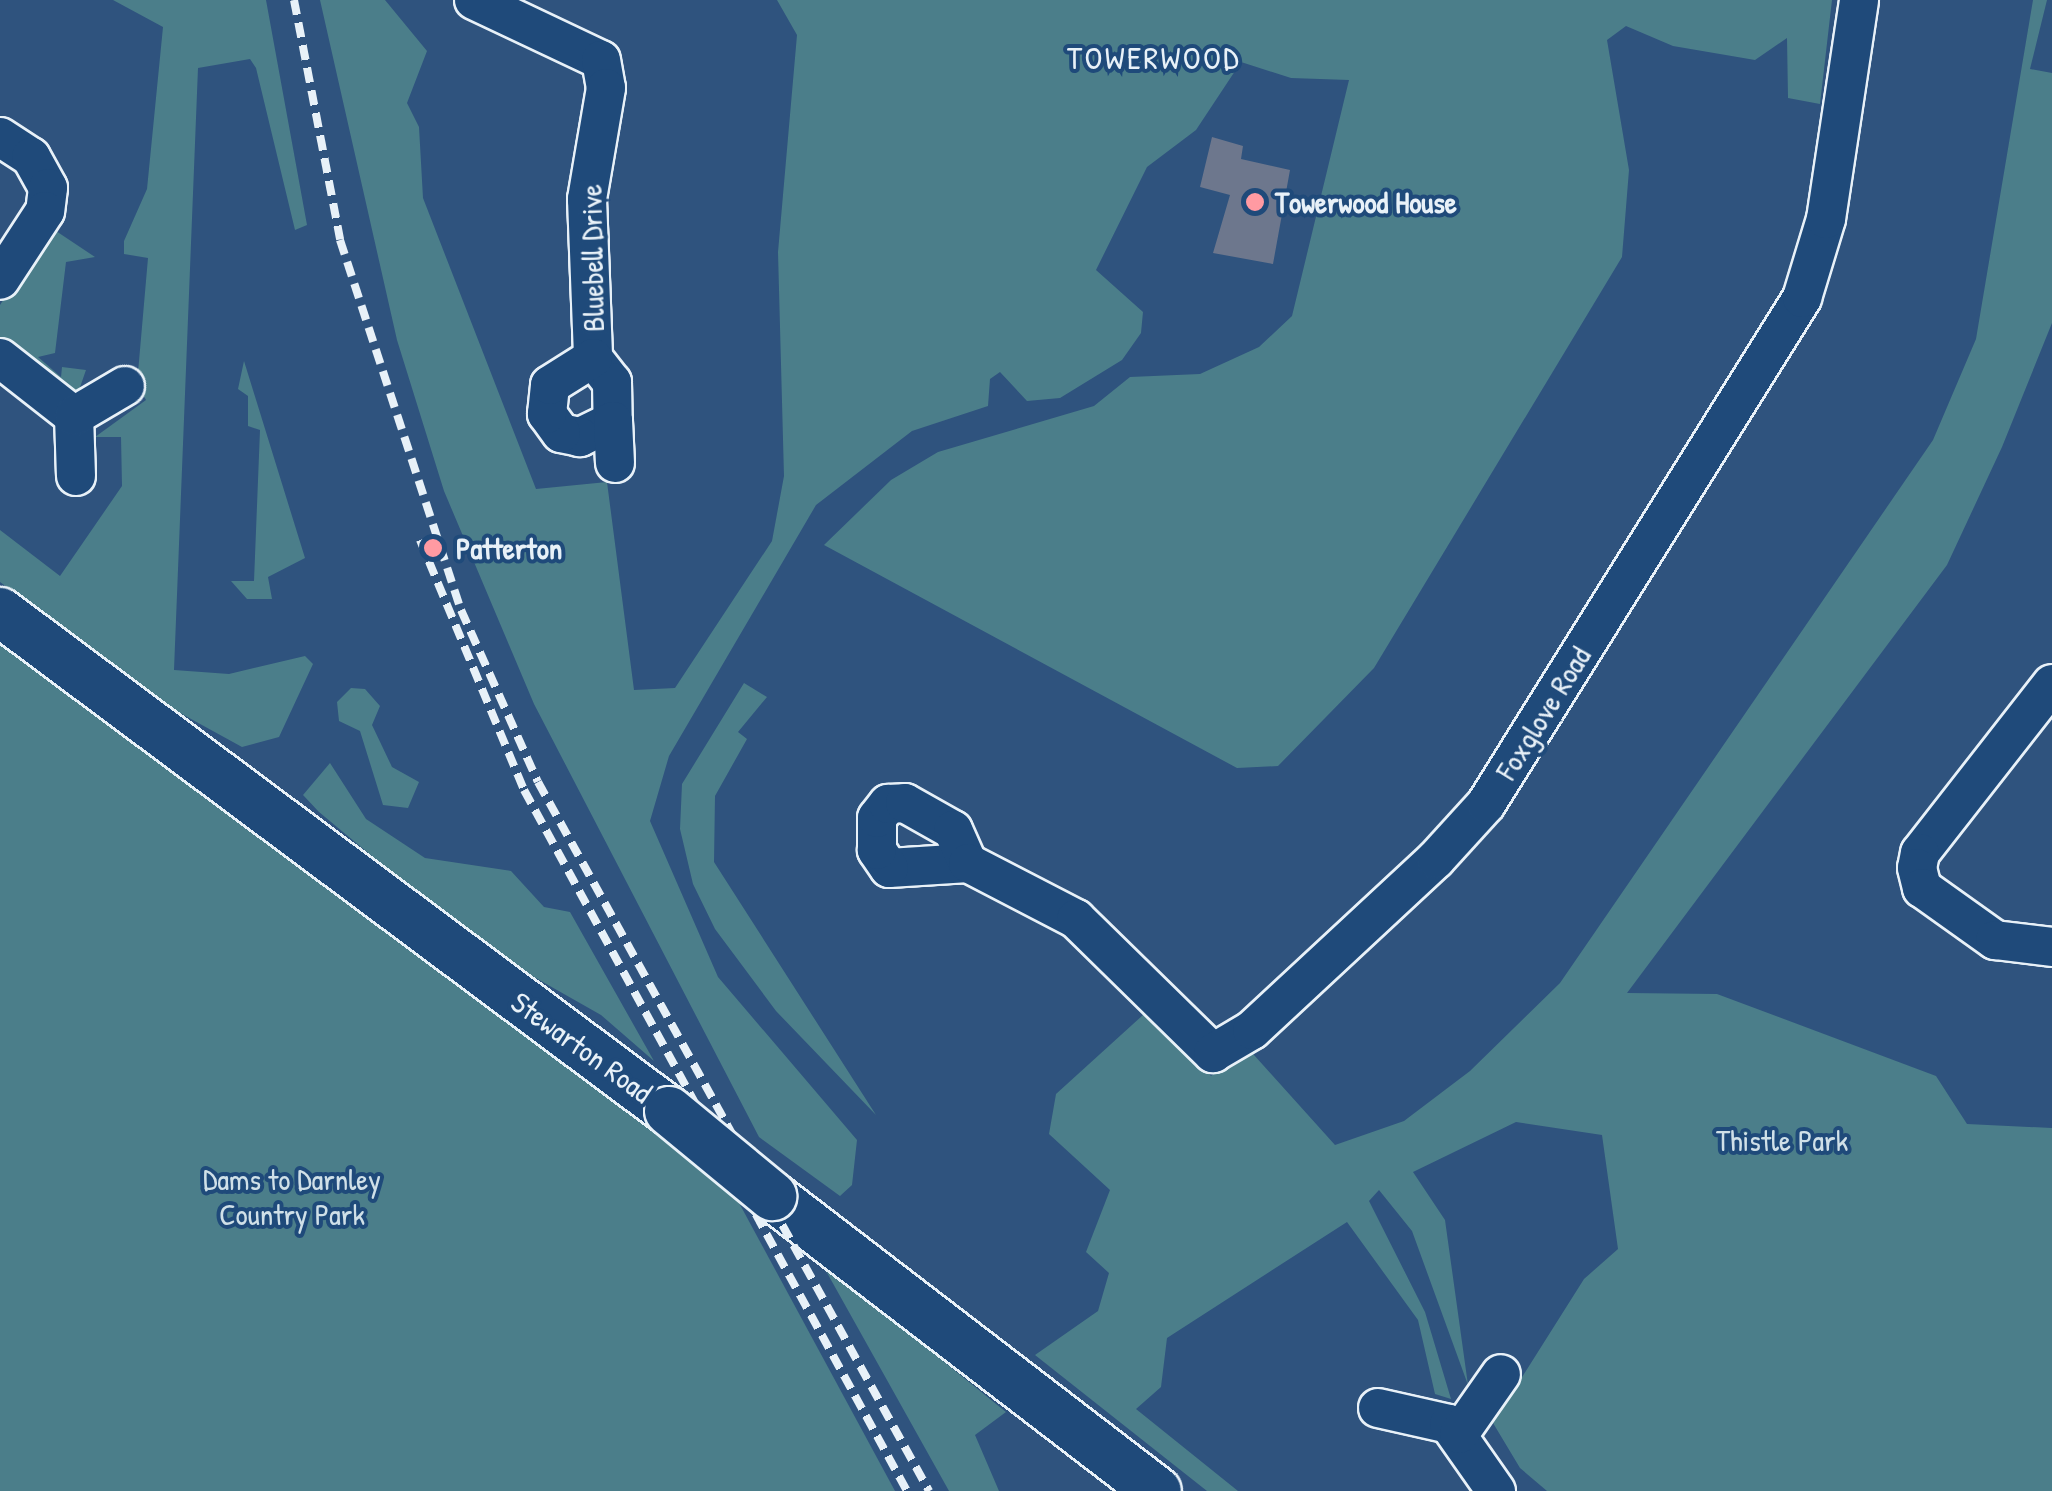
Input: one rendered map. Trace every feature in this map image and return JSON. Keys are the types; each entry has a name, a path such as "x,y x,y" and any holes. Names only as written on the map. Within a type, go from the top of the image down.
{"main road":[{"name":"Stewarton Road","path":"0,612 669,1111 772,1196 1157,1491"}],"street":[{"name":"Bluebell Drive","path":"474,0 600,60 606,88 587,199 593,358 612,382 613,421 580,437 561,433 546,414 550,385 593,358"},
{"name":"Foxglove Road","path":"968,862 1076,920 1213,1053 1252,1030 1436,858 1496,788 1802,298 1826,219 1858,0"},
{"path":"0,138 31,158 48,188 45,211 0,280"},
{"path":"0,358 74,416"},
{"path":"74,416 125,386"},
{"path":"74,416 76,476"},
{"path":"613,421 615,464"},
{"path":"2052,684 1920,853 1917,868 1922,888 1994,940 2052,947"},
{"path":"1459,1434 1500,1374"},
{"path":"1378,1408 1450,1424 1496,1491"}],"green space":[{"path":"113,0 266,0 307,225 295,230 256,68 250,59 198,68 174,670 229,674 305,656 313,664 279,737 242,747 171,708 0,582 0,530 60,576 122,486 121,437 95,437 146,400 137,384 148,258 124,254 124,241 147,189 163,27"},
{"path":"320,0 385,0 427,51 407,103 419,127 423,198 536,489 607,482 634,690 675,688 772,541 784,476 778,252 797,35 777,0 1832,0 1820,104 1788,98 1787,38 1755,60 1673,46 1626,26 1607,40 1629,170 1622,257 1374,668 1278,766 1237,768 824,545 891,480 938,452 1094,406 1130,377 1200,374 1259,347 1292,316 1349,80 1291,78 1241,62 1196,130 1147,167 1096,270 1143,312 1141,333 1122,360 1060,398 1027,401 1000,372 990,379 988,406 912,431 816,505 669,756 650,821 718,977 857,1140 852,1185 840,1196 759,1137 534,704 444,491 397,340"},
{"name":"Thistle Park","path":"2033,0 2047,0 2030,69 2052,73 2052,323 2002,447 1947,565 1627,993 1717,994 1936,1076 1967,1124 2052,1128 2052,1491 1547,1491 1520,1468 1493,1423 1584,1279 1618,1249 1602,1135 1516,1122 1413,1172 1445,1220 1468,1385 1412,1231 1379,1190 1369,1201 1425,1312 1451,1399 1435,1394 1418,1320 1347,1222 1167,1338 1161,1387 1136,1409 1238,1491 1207,1491 1035,1355 1098,1311 1109,1273 1086,1252 1110,1190 1049,1134 1056,1094 1154,1005 1211,1076 1245,1045 1335,1145 1404,1121 1470,1071 1560,983 1933,440 1976,339"},
{"path":"56,231 95,257 66,262 55,353 38,357 61,377 62,367 86,370 78,393 0,341 0,305 47,232"},
{"path":"244,361 305,558 268,577 272,599 247,599 231,581 254,581 260,430 248,426 248,396 238,389"},
{"name":"Dams to Darnley Country Park","path":"0,611 705,1140 895,1491 0,1491"},
{"path":"744,683 767,697 738,732 747,739 715,796 714,862 876,1115 776,1011 715,929 693,884 680,829 682,784"},
{"path":"351,688 365,689 380,706 372,725 392,767 419,782 408,808 383,805 360,731 339,721 337,702"},
{"path":"330,763 366,819 425,858 511,871 544,907 570,912 654,1061 601,1015 481,947 319,812 303,795"},
{"path":"821,1262 1006,1412 975,1435 999,1491 949,1491"}],"building":[{"name":"Towerwood House","path":"1212,137 1243,146 1241,159 1290,170 1273,264 1213,253 1230,195 1200,187"}],"railway":[{"path":"294,0 340,240 461,610 538,782 929,1491"},
{"path":"420,540 524,790 907,1491"}],"place":[{"name":"Towerwood House","path":"1255,202"},
{"name":"Patterton","path":"433,548"}],"district":[{"name":"TOWERWOOD","path":"1154,58"}]}
